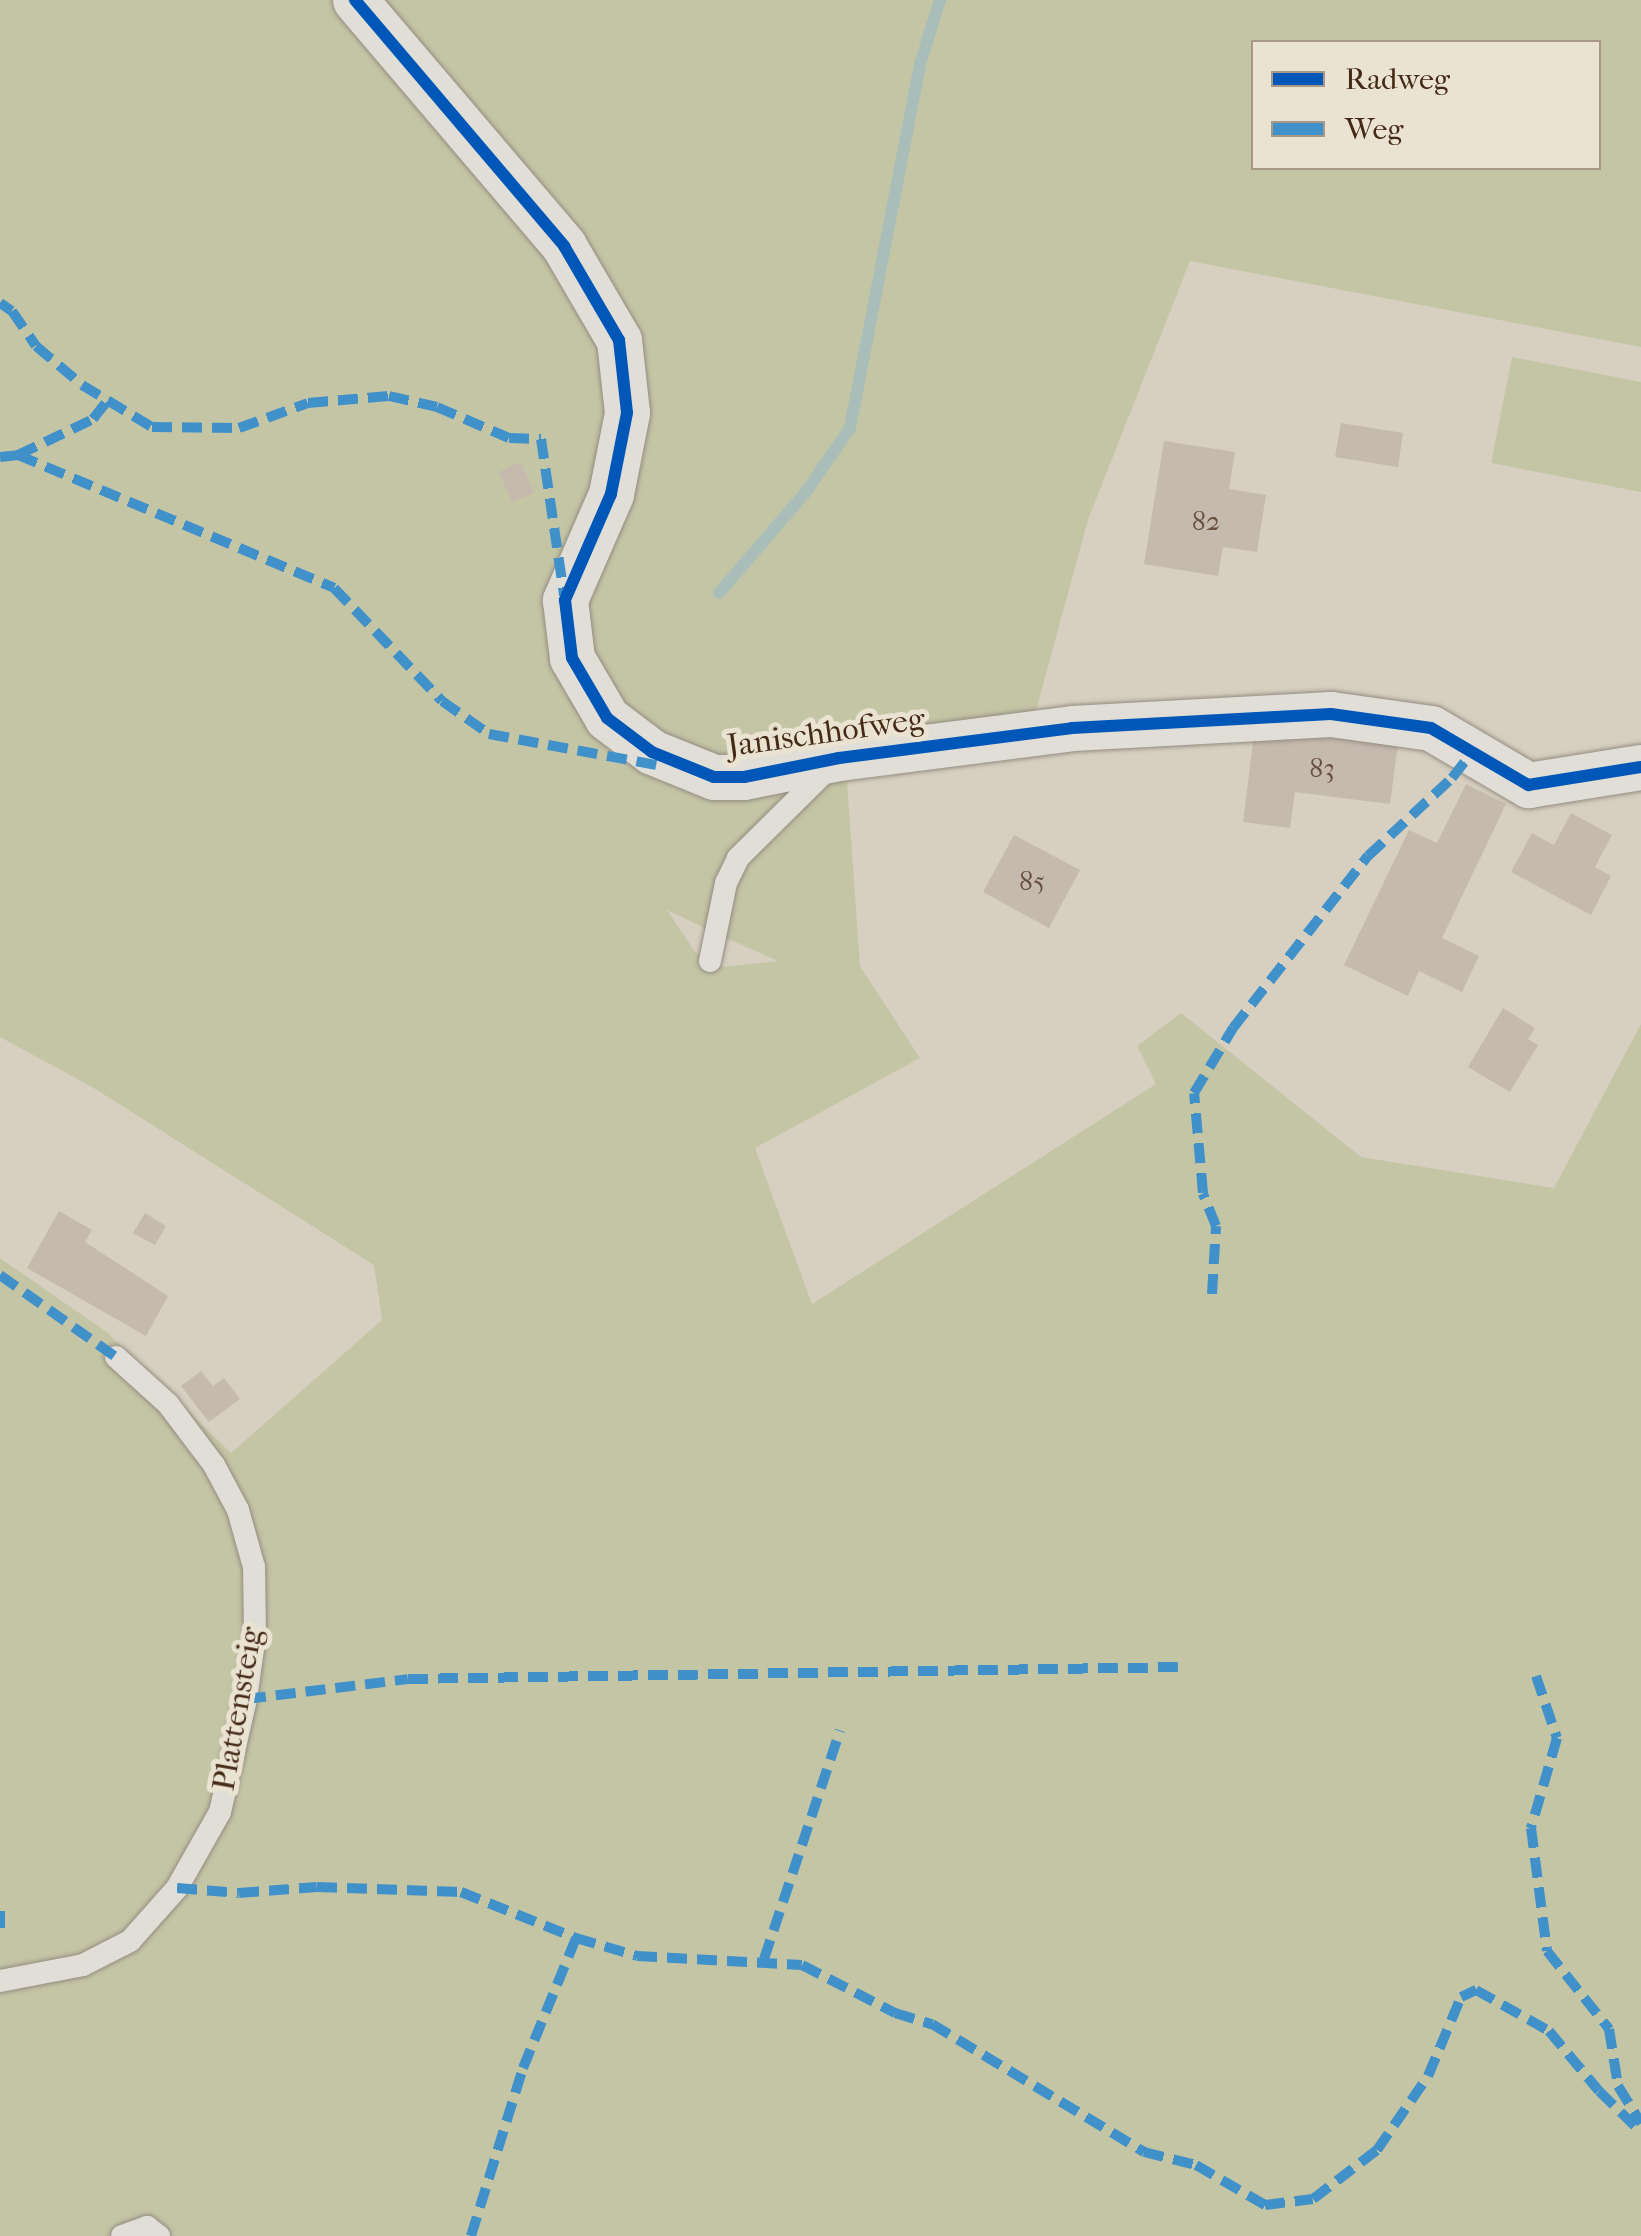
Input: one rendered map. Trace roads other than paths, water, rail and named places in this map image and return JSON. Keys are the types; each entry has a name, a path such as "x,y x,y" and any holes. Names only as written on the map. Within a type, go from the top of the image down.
{"street":[{"name":"Janischhofweg","path":"355,0 564,246 619,340 626,413 612,494 566,600 572,658 607,718 652,752 714,777 744,777 839,758 1072,728 1331,714 1430,728 1528,785 1641,767"}],"lane":[{"path":"710,961 726,883 738,858 839,758"},
{"name":"Plattensteig","path":"0,1981 83,1965 130,1941 177,1888 220,1812 246,1699 255,1635 254,1567 238,1510 214,1465 168,1404 116,1357"},
{"path":"122,2236 147,2227 158,2236"}],"waterway":[{"path":"719,593 806,492 850,428 921,61 940,0"}]}
